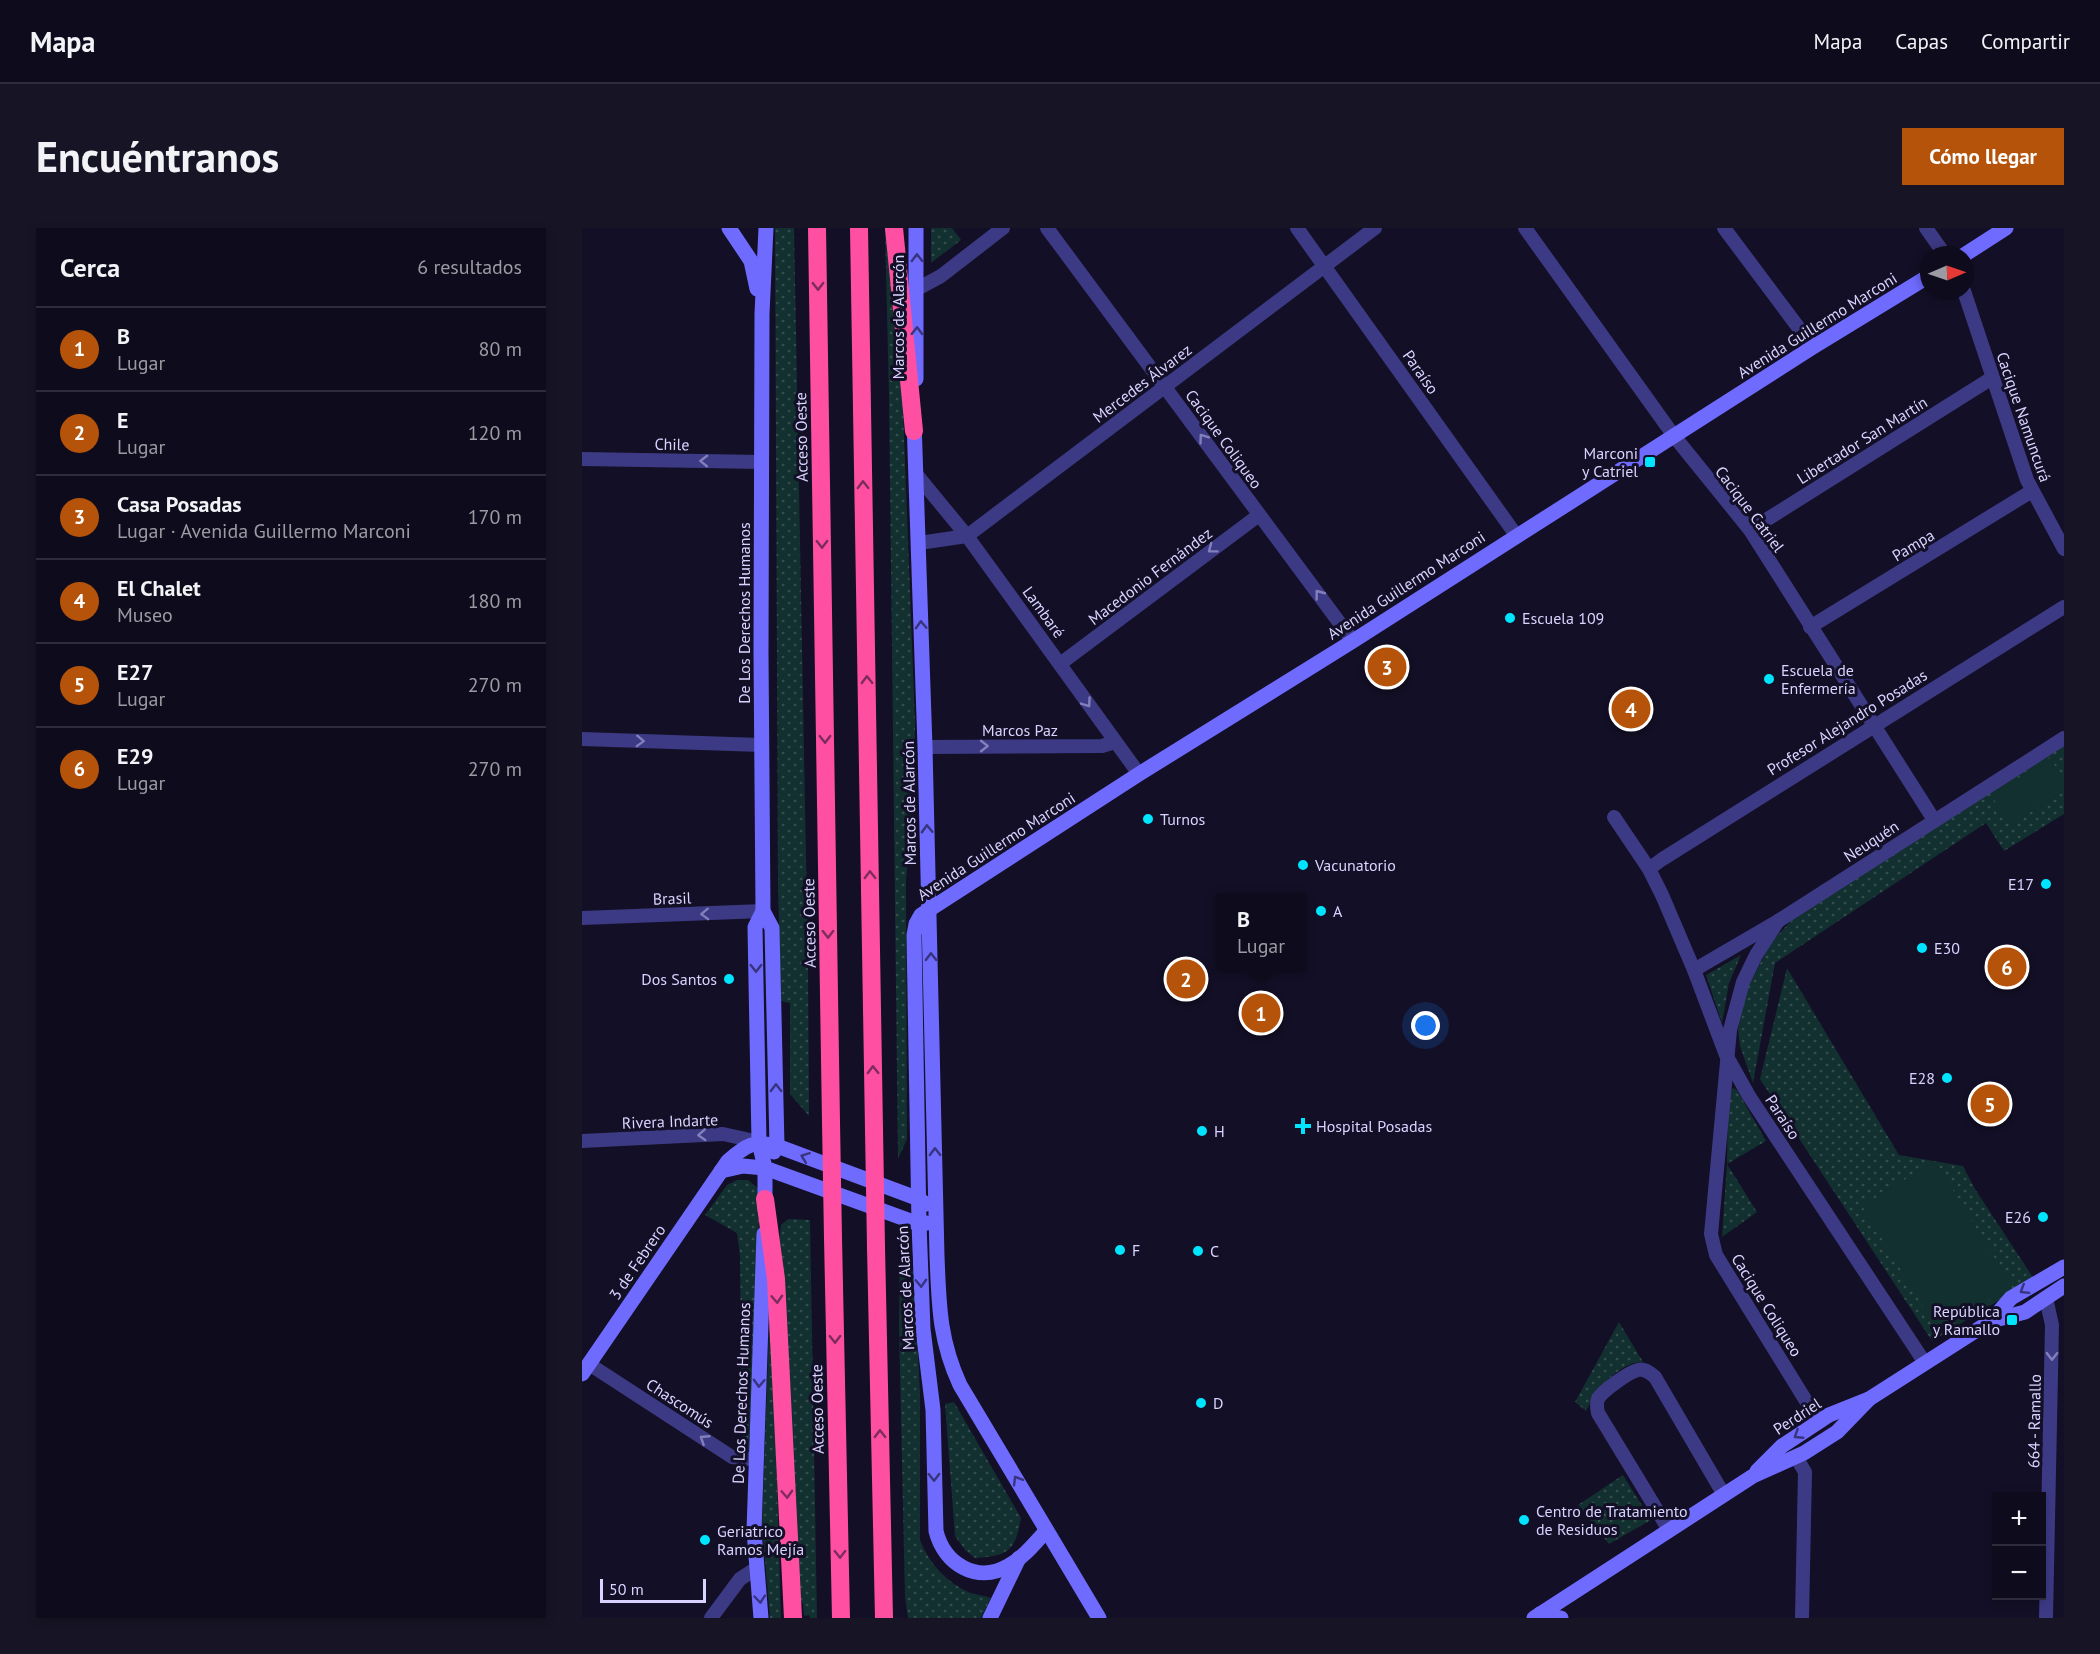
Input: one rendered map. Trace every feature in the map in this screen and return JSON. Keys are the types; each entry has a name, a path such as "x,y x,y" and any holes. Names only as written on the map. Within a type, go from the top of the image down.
{"highway":[{"name":"Acceso Oeste","path":"817,228 841,1618"},
{"path":"859,228 884,1618"},
{"path":"894,228 914,432"},
{"path":"765,1199 776,1280 793,1618"}],"main road":[{"name":"De Los Derechos Humanos","path":"729,228 751,261 762,314"},
{"name":"De Los Derechos Humanos","path":"765,1168 777,1146 772,928 763,911 761,745 762,314 766,228"},
{"name":"Marcos de Alarcón","path":"916,228 914,432 926,747 940,1324 955,1375 1099,1618"},
{"path":"1974,249 2006,228"},
{"name":"Avenida Guillermo Marconi","path":"914,935 921,915 929,909 1139,774 1353,641 1516,535 1920,282"},
{"name":"De Los Derechos Humanos","path":"761,1618 754,1531 765,1168 759,1142 755,927 763,911"},
{"name":"Marcos de Alarcón","path":"914,935 923,1329 933,1410 937,1535 950,1558 969,1571 977,1573 1008,1567 1046,1530"},
{"path":"721,1171 743,1166 765,1168 919,1224 936,1216 919,1199 777,1146 759,1142"},
{"name":"3 de Febrero","path":"586,1369 721,1171 737,1152 759,1142"},
{"path":"1537,1616 1753,1476 1796,1457 1837,1432 1869,1399 1991,1321 2011,1298 2064,1267"},
{"path":"1991,1321 2025,1312 2064,1286"},
{"name":"Perdriel","path":"1753,1476 1782,1446 1829,1415 1869,1399"},
{"name":"Marcos de Alarcón","path":"990,1618 1019,1558"},
{"path":"1537,1616 1561,1618"}],"street":[{"path":"917,289 941,276 1003,228"},
{"name":"Cacique Coliqueo","path":"1047,228 1353,641"},
{"name":"Paraíso","path":"1297,228 1516,535"},
{"name":"Mercedes Álvarez","path":"919,543 967,536 1375,228"},
{"name":"Cacique Catriel","path":"1525,228 1674,436 1750,530 1934,820"},
{"path":"1724,228 1813,347"},
{"path":"1926,228 1939,246"},
{"name":"Cacique Namuncurá","path":"1967,300 2027,480 2064,549"},
{"name":"Libertador San Martín","path":"1750,530 1992,378"},
{"name":"Chile","path":"582,459 762,462"},
{"name":"Lambaré","path":"916,474 967,536 1139,774"},
{"name":"Pampa","path":"1810,627 2032,491"},
{"name":"Macedonio Fernández","path":"1060,664 1259,514"},
{"name":"Profesor Alejandro Posadas","path":"1649,869 2064,606"},
{"name":"Neuquén","path":"1694,970 1778,921 2064,738"},
{"path":"582,739 761,745"},
{"name":"Marcos Paz","path":"926,747 1102,746 1115,742"},
{"name":"Paraíso","path":"1614,817 1649,869 1662,895 1694,970 1726,1055 1749,1096 1925,1363"},
{"name":"Brasil","path":"582,918 763,911"},
{"name":"Cacique Coliqueo","path":"1778,921 1756,955 1736,1003 1726,1055 1711,1234 1716,1255 1819,1422"},
{"name":"Rivera Indarte","path":"582,1141 723,1134 759,1142"},
{"name":"664 - Ramallo","path":"2046,1298 2052,1325 2046,1618"},
{"name":"Chascomús","path":"586,1369 732,1457 747,1459 756,1457"},
{"path":"1669,1530 1598,1413 1596,1402 1600,1395 1610,1387 1638,1370 1646,1370 1655,1377 1724,1495"},
{"path":"1796,1457 1805,1472 1802,1618"},
{"path":"711,1618 740,1579 757,1568"}],"green space":[{"path":"775,228 794,228 809,1116 790,1094 790,1003 781,1001 778,885"},
{"path":"885,228 888,228 901,357 915,723 914,791 906,881 907,1139 898,1159 889,396"},
{"path":"931,228 952,228 961,240 931,263"},
{"path":"2064,742 2064,814 2004,851 1986,823 1775,963 1753,1083 1740,1046 1738,1030 1745,993 1771,942 1793,919"},
{"path":"2050,758 2064,780 2064,791 2010,825 1991,795"},
{"path":"1741,955 1729,983 1722,1023 1706,975"},
{"path":"1787,968 1899,1155 1963,1166 1975,1189 2034,1279 1932,1341 1760,1079"},
{"path":"1733,1088 1737,1090 1766,1141 1727,1164 1757,1212 1722,1237 1727,1163 1728,1097"},
{"path":"1935,1161 2012,1286 1938,1331 1862,1206"},
{"path":"737,1180 748,1180 759,1189 749,1450 742,1450 740,1256 737,1233 705,1215 727,1185"},
{"path":"788,1219 810,1220 817,1618 804,1616 803,1604 799,1600 779,1241 781,1225"},
{"path":"900,1248 914,1273 920,1393 920,1540 933,1564 945,1577 968,1592 991,1598 981,1618 908,1618 905,1597 899,1327"},
{"path":"771,1276 781,1618 770,1618 762,1525"},
{"path":"1619,1322 1643,1362 1624,1367 1612,1376 1596,1392 1586,1411 1575,1402"},
{"path":"954,1402 1021,1518 1013,1545 1009,1550 996,1556 975,1558 965,1550 955,1536 945,1404"},
{"path":"1623,1475 1651,1520 1609,1544 1578,1505"}],"place":[{"name":"Marconi y Catriel","path":"1650,462"},
{"name":"Escuela 109","path":"1510,618"},
{"name":"Casa Posadas","path":"1387,667"},
{"name":"Escuela de Enfermería","path":"1769,679"},
{"name":"El Chalet","path":"1631,709"},
{"name":"Turnos","path":"1148,819"},
{"name":"Vacunatorio","path":"1303,865"},
{"name":"E17","path":"2046,884"},
{"name":"A","path":"1321,911"},
{"name":"E30","path":"1922,948"},
{"name":"E29","path":"2007,967"},
{"name":"Dos Santos","path":"729,979"},
{"name":"E","path":"1186,979"},
{"name":"B","path":"1261,1013"},
{"name":"E28","path":"1947,1078"},
{"name":"E27","path":"1990,1104"},
{"name":"Hospital Posadas","path":"1303,1126"},
{"name":"H","path":"1202,1131"},
{"name":"E26","path":"2043,1217"},
{"name":"F","path":"1120,1250"},
{"name":"C","path":"1198,1251"},
{"name":"República y Ramallo","path":"2012,1320"},
{"name":"D","path":"1201,1403"},
{"name":"Centro de Tratamiento de Residuos","path":"1524,1520"},
{"name":"Geriatrico Ramos Mejía","path":"705,1540"}]}
